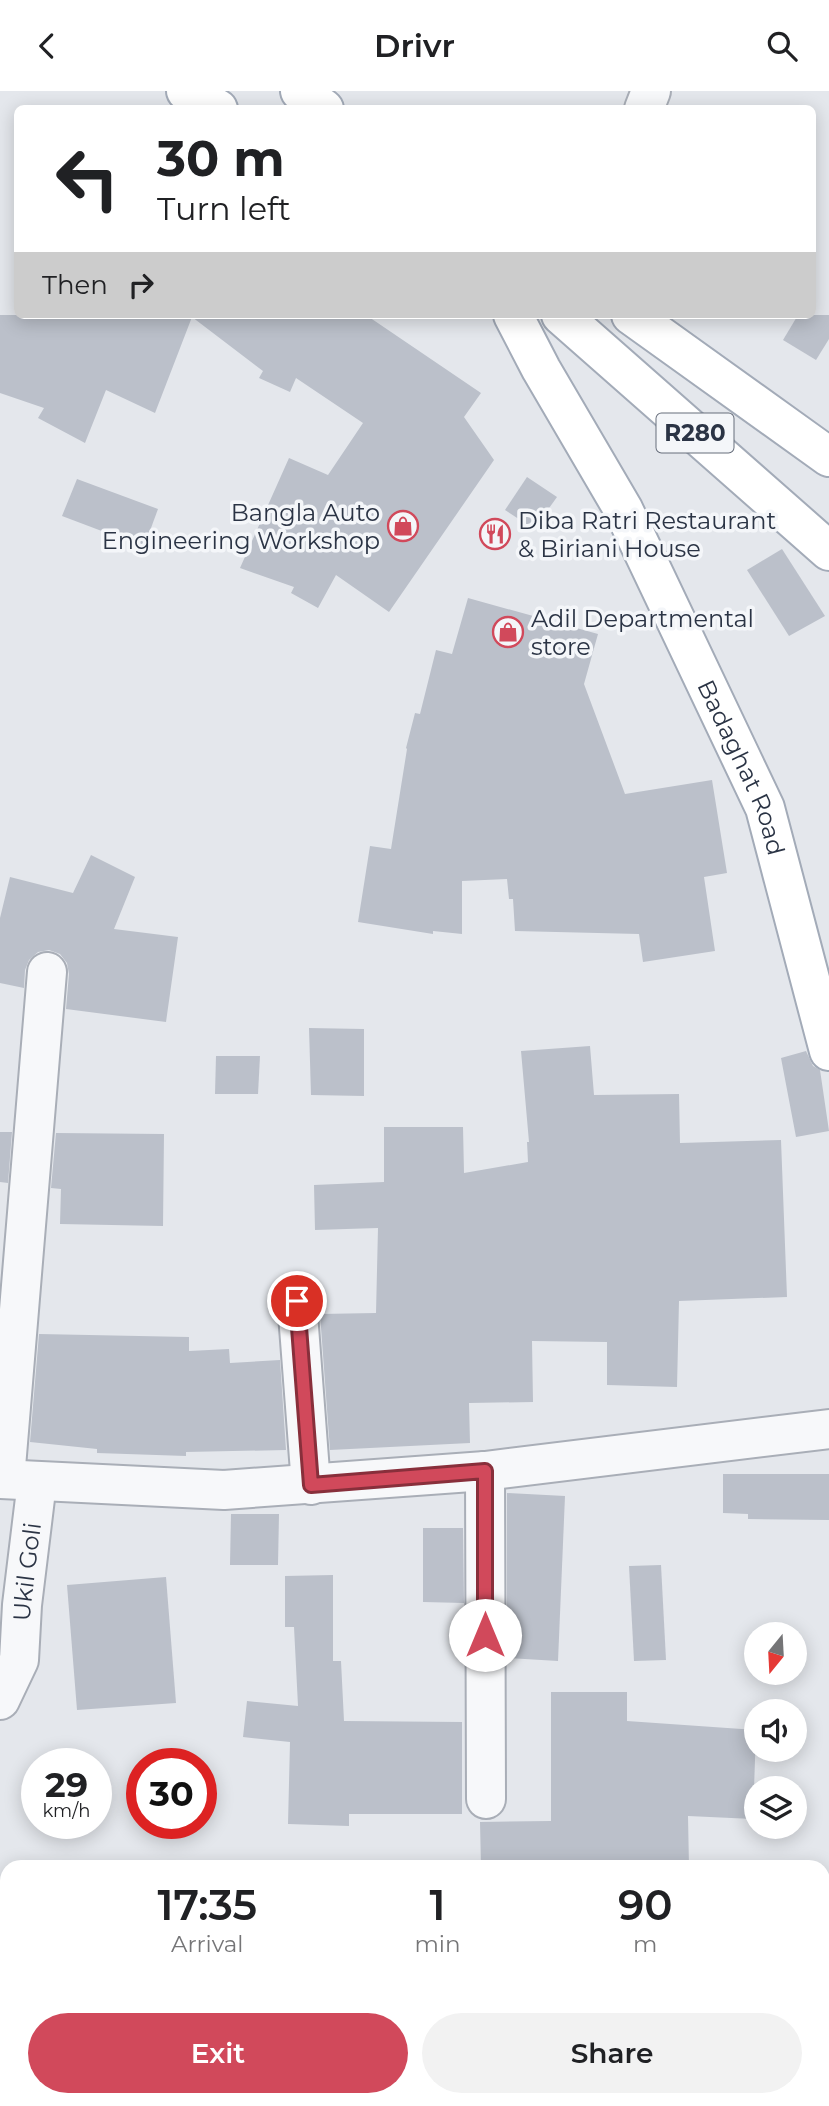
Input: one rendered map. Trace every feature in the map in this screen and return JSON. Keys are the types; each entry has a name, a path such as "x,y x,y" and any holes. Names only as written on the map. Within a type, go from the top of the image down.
{"main road":[{"path":"186,91 211,105"},
{"path":"300,91 319,105"},
{"name":"Badaghat Road","path":"515,319 541,369 623,509 765,808 829,1051"},
{"name":"R280","path":"566,319 829,551"},
{"name":"R280","path":"637,319 829,457"}],"street":[{"name":"Ukil Goli","path":"0,1700 19,1660 22,1605 14,1480 47,972"},
{"path":"297,1301 311,1485"},
{"path":"14,1480 224,1490 311,1485 485,1471 829,1429"},
{"path":"485,1471 486,1799"}],"building":[{"path":"0,315 14,315 14,319 191,319 155,413 106,390 85,443 38,418 44,408 0,393"},
{"path":"816,315 829,315 829,339 816,360 783,340 796,319 816,319"},
{"path":"195,319 372,319 481,393 464,417 494,460 389,612 336,575 318,608 291,593 294,587 240,568 289,458 328,475 363,423 296,378 290,392 259,378 263,371"},
{"path":"527,477 557,497 534,529 505,510"},
{"path":"77,479 158,509 144,547 62,516"},
{"path":"782,549 825,616 789,636 747,570"},
{"path":"468,598 598,634 584,684 625,794 712,780 727,873 704,877 715,951 643,962 639,934 515,931 513,899 509,899 507,879 462,881 462,934 433,931 433,934 358,922 370,846 391,849 406,748 415,713 420,714 436,650 452,654"},
{"path":"91,855 135,877 114,929 178,937 166,1022 66,1009 69,974 67,963 60,954 49,950 38,952 29,960 25,970 24,988 0,983 0,918 10,877 73,893"},
{"path":"309,1028 364,1029 364,1096 311,1095"},
{"path":"590,1046 594,1095 679,1094 680,1143 781,1140 787,1297 679,1301 677,1387 607,1385 607,1342 532,1341 533,1402 469,1403 470,1443 330,1450 320,1314 376,1313 378,1228 315,1230 314,1185 384,1182 384,1127 463,1127 464,1173 528,1162 529,1142 521,1051"},
{"path":"806,1051 813,1066 820,1070 829,1131 796,1137 781,1058"},
{"path":"216,1056 260,1056 258,1094 215,1094"},
{"path":"0,1132 12,1132 8,1183 0,1182"},
{"path":"56,1133 164,1134 163,1226 60,1224 61,1189 51,1188"},
{"path":"39,1334 189,1337 189,1351 229,1349 230,1363 280,1360 286,1450 186,1452 186,1456 97,1453 97,1449 30,1442"},
{"path":"723,1474 829,1474 829,1520 748,1519 748,1514 723,1513"},
{"path":"507,1493 565,1496 558,1661 507,1658"},
{"path":"231,1514 279,1514 278,1565 230,1565"},
{"path":"423,1528 463,1528 464,1603 423,1602"},
{"path":"661,1565 666,1660 634,1661 629,1566"},
{"path":"333,1575 333,1661 341,1661 344,1721 462,1722 462,1814 349,1814 349,1826 288,1824 290,1742 243,1737 247,1701 298,1706 294,1627 285,1627 285,1576"},
{"path":"166,1577 176,1703 77,1710 67,1585"},
{"path":"551,1692 627,1692 627,1721 744,1729 744,1762 755,1762 754,1776 744,1776 744,1819 688,1816 689,1860 481,1860 480,1822 551,1821"}],"place":[{"name":"Bangla Auto Engineering Workshop","path":"403,526"},
{"name":"Diba Ratri Restaurant & Biriani House","path":"495,534"},
{"name":"Adil Departmental store","path":"508,632"}],"route":[{"path":"297,1301 311,1485 485,1471 485,1635"}]}
